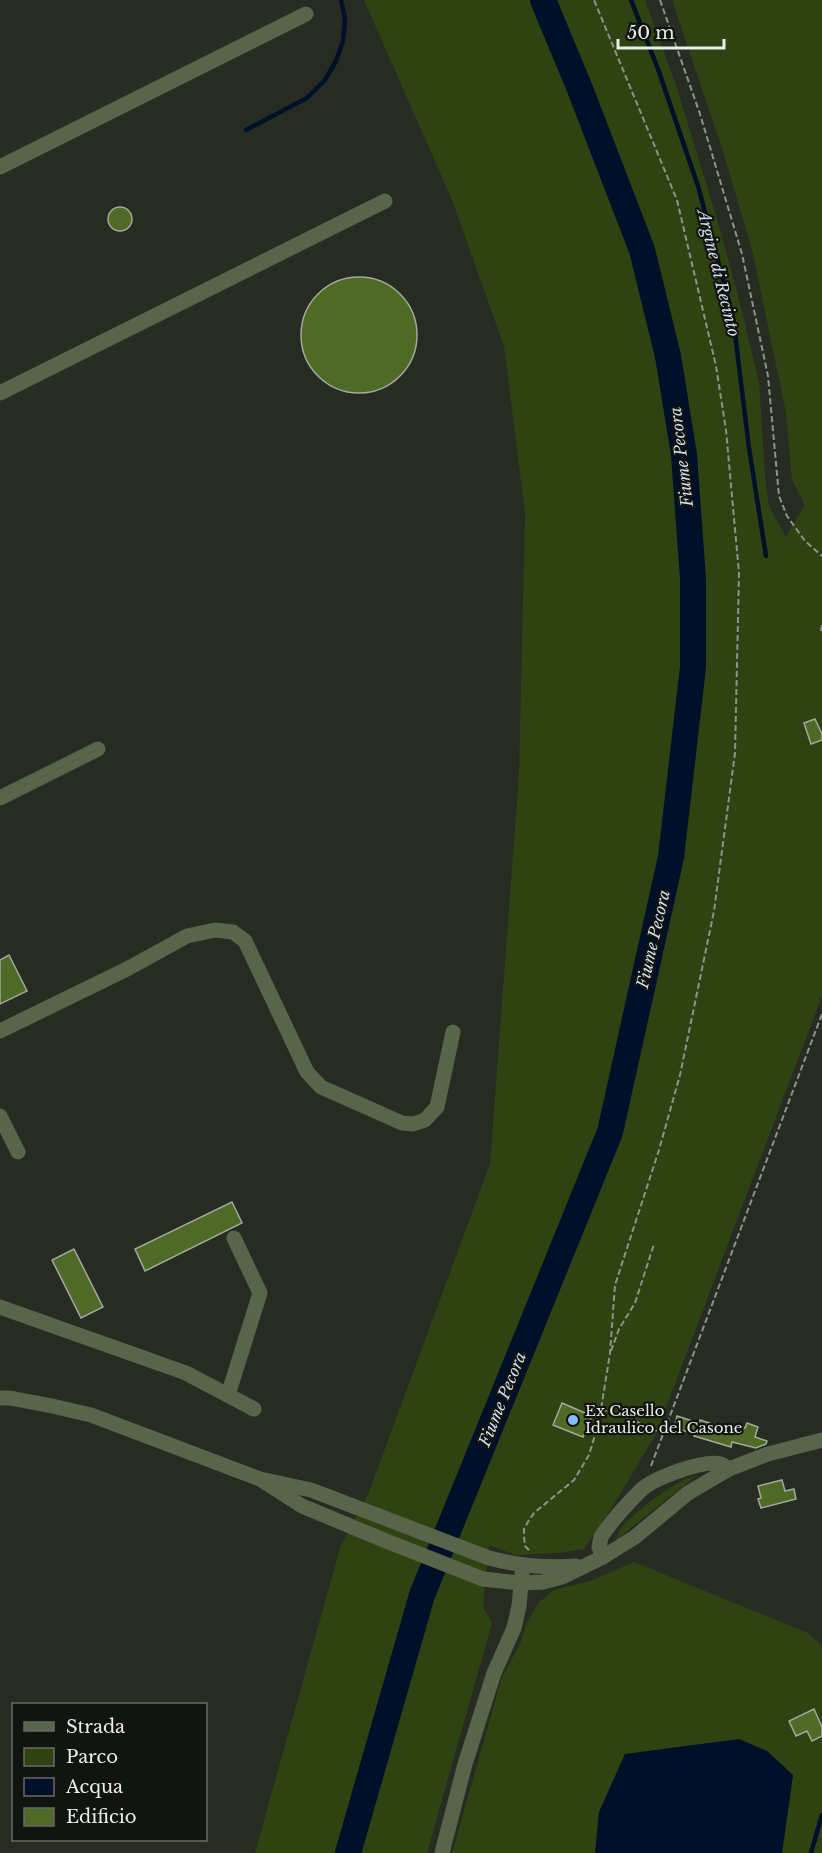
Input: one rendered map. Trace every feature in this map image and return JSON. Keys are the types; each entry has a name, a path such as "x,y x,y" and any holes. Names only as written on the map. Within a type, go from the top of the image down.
{"street":[{"path":"0,167 306,14"},
{"path":"0,393 386,201"},
{"path":"0,798 98,749"},
{"path":"0,1031 127,969 187,936 215,930 233,932 245,941 307,1072 321,1087 402,1123 413,1124 425,1120 437,1107 453,1032"},
{"path":"0,1116 18,1152"},
{"path":"228,1395 261,1293 234,1238"},
{"path":"0,1307 186,1373 254,1409"},
{"path":"0,1398 10,1398 91,1415 260,1479 311,1490 489,1558 528,1559 548,1567 588,1565"},
{"path":"260,1479 302,1506 483,1579 520,1583 543,1582 562,1577 603,1557 634,1537 688,1493 729,1470 768,1454 822,1440"},
{"path":"603,1557 599,1547 601,1537 643,1489 670,1475 706,1465 723,1465 729,1470"},
{"path":"442,1853 472,1741 494,1673 514,1628 519,1606 520,1583 528,1559"}],"path":[{"path":"528,1559 524,1530 534,1512 574,1480 589,1455 599,1422 610,1353 615,1285 659,1150 680,1075 714,911 735,753 739,573 726,430 716,366 677,200 594,0"},
{"path":"660,0 700,114 742,254 768,376 779,496 787,516 805,541 822,556"},
{"path":"821,631 822,625"},
{"path":"651,1484 649,1474 651,1464 822,1014"},
{"path":"610,1353 619,1329 635,1303 654,1244"},
{"path":"601,1409 645,1425 662,1434"}],"green space":[{"path":"364,0 645,0 676,85 741,307 759,383 769,506 786,537 805,505 792,480 786,413 753,254 724,154 672,0 822,0 822,996 656,1434 613,1506 584,1549 515,1555 489,1545 483,1607 492,1623 427,1853 255,1853 340,1548 369,1492 490,1164 519,775 525,513 504,346 452,200"},
{"path":"696,1476 616,1540 623,1525 649,1503 678,1483"},
{"path":"634,1562 808,1633 819,1643 822,1649 822,1853 782,1853 793,1775 767,1751 599,1812 595,1853 452,1853 502,1677 538,1603 554,1590 590,1581"}],"water":[{"path":"739,1739 767,1751 793,1775 782,1853 595,1853 599,1812 625,1754"}],"building":[{"path":"120,207 128,211 132,219 128,227 120,231 112,227 108,219 112,211"},
{"path":"359,277 381,281 400,294 413,313 417,335 413,357 400,376 381,389 359,393 337,389 318,376 305,357 301,335 305,313 318,294 337,281"},
{"path":"815,719 822,734 822,740 811,744 804,723"},
{"path":"9,955 27,991 0,1004 0,960"},
{"path":"232,1202 242,1223 145,1271 135,1249"},
{"path":"74,1249 103,1307 81,1318 52,1260"},
{"name":"Ex Casello Idraulico del Casone","path":"562,1403 592,1416 583,1437 553,1425"},
{"path":"677,1416 699,1423 700,1420 738,1432 740,1426 745,1428 747,1423 758,1427 755,1437 767,1441 766,1444 756,1448 732,1442 731,1447 674,1428"},
{"path":"782,1480 785,1491 794,1489 796,1499 761,1508 758,1486"},
{"path":"814,1709 822,1727 822,1736 812,1741 807,1731 796,1736 789,1721"}],"waterway":[{"path":"246,130 307,98 325,80 336,61 343,41 345,19 341,0"},
{"name":"Fiume Pecora","path":"348,1853 422,1595 610,1132 671,857 693,667 693,579 684,455 668,356 642,250 543,0"},
{"name":"Argine di Recinto","path":"631,0 658,69 698,186 733,317 749,448 766,556"},
{"path":"811,1853 822,1815"}],"place":[{"name":"Ex Casello Idraulico del Casone","path":"573,1420"}]}
